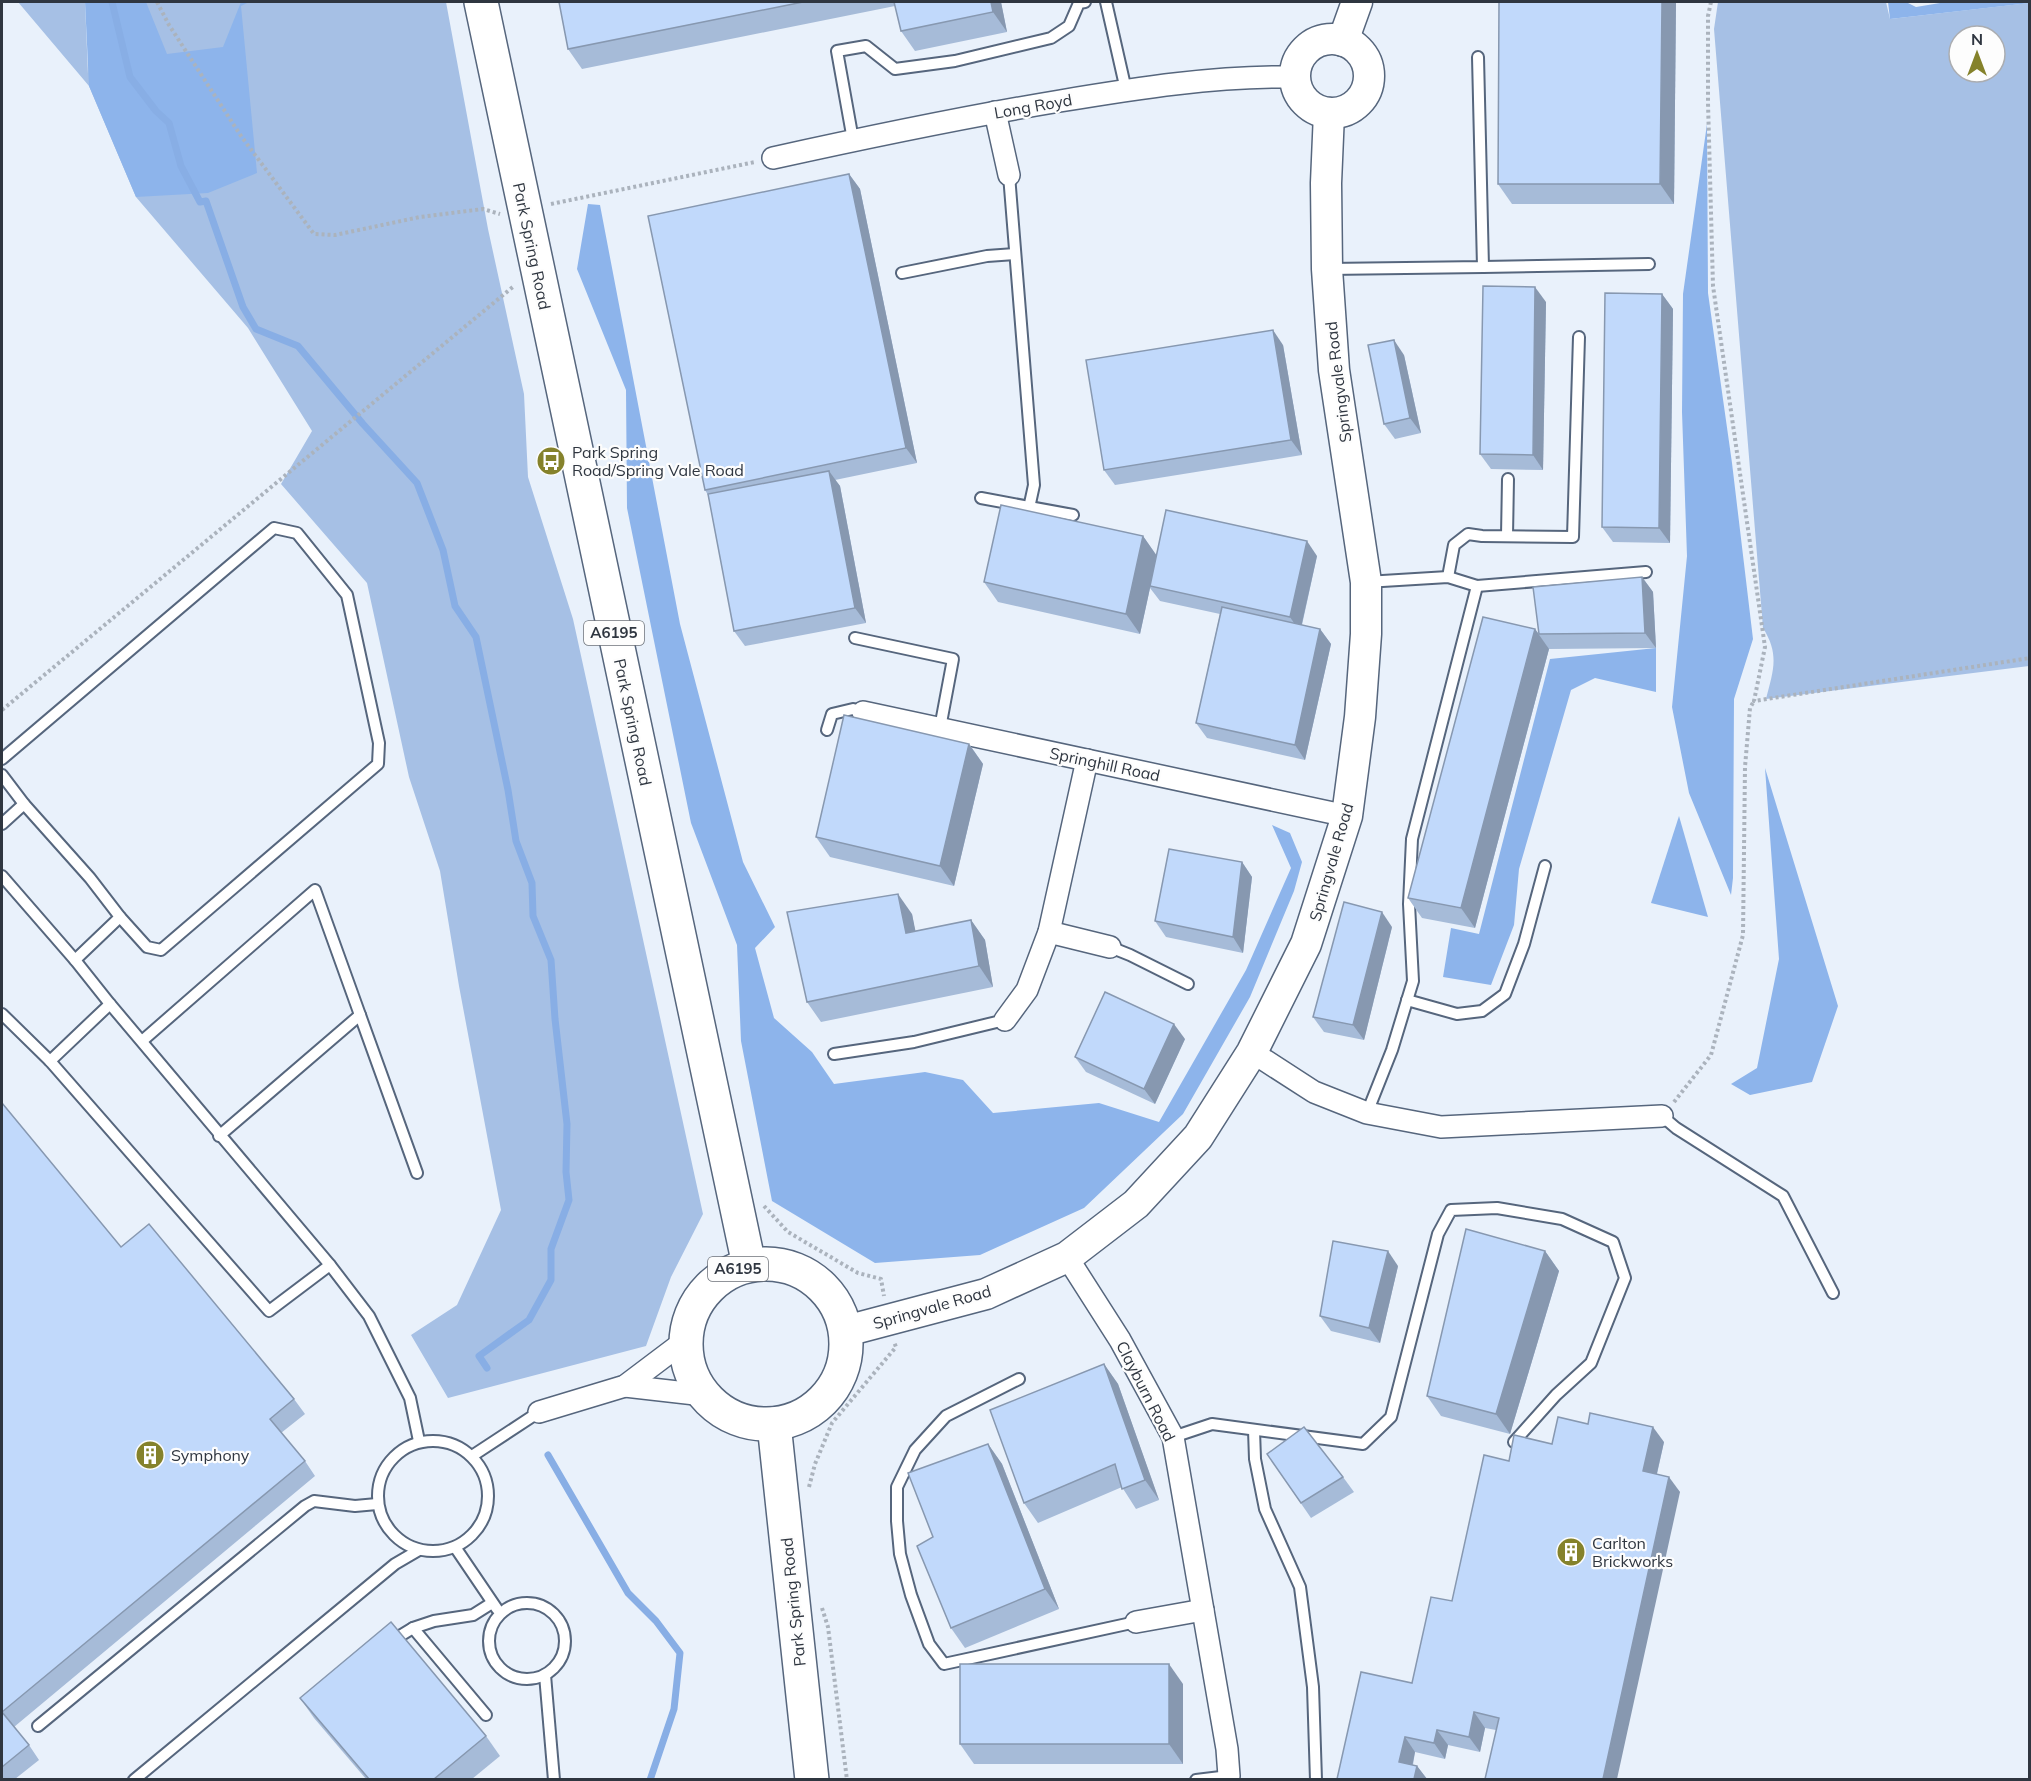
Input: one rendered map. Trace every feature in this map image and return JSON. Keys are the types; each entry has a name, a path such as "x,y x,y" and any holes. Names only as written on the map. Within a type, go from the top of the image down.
{"main road":[{"name":"Park Spring Road","path":"482,2 537,208 749,1265"},
{"name":"A6195","path":"771,1263 792,1268 812,1277 828,1292 840,1310 846,1331 847,1353 841,1374 830,1393 805,1414 774,1424 754,1423 736,1418 718,1408 704,1395 694,1378 688,1360 686,1340 691,1315 705,1292 724,1275 749,1265 771,1263"},
{"name":"Park Spring Road","path":"774,1424 812,1779"}],"street":[{"path":"1343,41 1357,2"},
{"path":"1323,41 1343,41 1353,46 1366,62 1369,72 1365,93 1359,102 1340,112 1329,113 1319,111 1302,98 1295,77 1296,67 1306,50 1323,41"},
{"name":"Long Royd","path":"773,158 995,112 1126,90 1249,76 1295,77"},
{"path":"995,112 1009,175"},
{"name":"Springvale Road","path":"846,1331 986,1294 1067,1257 1136,1204 1198,1137 1252,1052 1306,944 1347,816 1360,717 1366,634 1366,582 1334,370 1327,269 1326,183 1329,113"},
{"name":"Springhill Road","path":"863,712 1347,816"},
{"path":"1005,1020 1027,990 1049,932 1087,760"},
{"path":"1049,932 1110,947"},
{"path":"1252,1052 1314,1092 1367,1113 1441,1127 1662,1116"},
{"name":"Clayburn Road","path":"1067,1257 1120,1340 1173,1437 1227,1749 1229,1776"},
{"path":"539,1412 625,1386 686,1340"},
{"path":"625,1386 704,1395"},
{"path":"1136,1622 1203,1610"}],"lane":[{"path":"853,140 837,51 866,46 895,69 955,61 1051,38 1069,26 1080,3 1085,2"},
{"path":"1106,2 1126,90"},
{"path":"1478,57 1483,267"},
{"path":"1009,175 1034,485 1029,508"},
{"path":"902,273 977,258 1015,254"},
{"path":"1327,269 1649,264"},
{"path":"1448,577 1454,545 1468,534 1573,537 1579,337"},
{"path":"1507,536 1508,479"},
{"path":"981,498 1073,515"},
{"path":"2,759 274,528 297,533 347,595 379,742 378,764 161,950 147,946 120,917 90,878 24,804 2,775"},
{"path":"1366,582 1448,577 1477,586 1646,572"},
{"path":"1367,1113 1392,1050 1413,981 1409,904 1412,839 1477,586"},
{"path":"855,638 953,659 940,728"},
{"path":"827,730 832,714 853,709 863,712"},
{"path":"2,824 24,804"},
{"path":"1407,1000 1457,1014 1482,1011 1505,994 1524,944 1545,866"},
{"path":"2,876 330,1265 369,1316 410,1398 419,1441"},
{"path":"142,1041 315,890 417,1173"},
{"path":"75,960 120,917"},
{"path":"1110,947 1188,984"},
{"path":"50,1061 110,1004"},
{"path":"2,1014 50,1061 269,1311 330,1265"},
{"path":"219,1136 360,1015"},
{"path":"834,1054 914,1042 1005,1020"},
{"path":"1662,1116 1676,1128 1783,1196 1833,1293"},
{"path":"1173,1437 1212,1424 1363,1444 1391,1417 1438,1234 1451,1210 1497,1208 1562,1219 1613,1242 1625,1278 1591,1364 1556,1395 1514,1442"},
{"path":"1019,1379 946,1416 915,1450 897,1487 900,1554 910,1595 929,1644 944,1664 1136,1622"},
{"path":"472,1456 539,1412"},
{"path":"1254,1430 1255,1459 1265,1509 1300,1587 1313,1687 1316,1779"},
{"path":"438,1440 457,1445 472,1456 483,1471 488,1488 488,1506 482,1523 470,1537 455,1547 437,1551 419,1550 404,1544 391,1533 382,1520 377,1504 378,1484 386,1465 400,1450 419,1441 438,1440"},
{"path":"38,1726 305,1506 314,1502 355,1506 377,1504"},
{"path":"455,1547 492,1604 501,1613"},
{"path":"134,1779 395,1564 419,1550"},
{"path":"534,1603 555,1613 562,1623 565,1635 562,1658 555,1668 545,1675 532,1679 519,1678 506,1673 496,1663 490,1651 489,1637 493,1624 510,1606 534,1603"},
{"path":"378,1649 412,1628 434,1621 473,1615 492,1604"},
{"path":"412,1628 486,1715"},
{"path":"545,1675 554,1779"},
{"path":"1196,1779 1229,1776"}],"path":[{"path":"157,2 169,25 241,136 314,234 335,236 420,217 483,209 502,215 773,158"},
{"path":"1662,1116 1711,1055 1743,936 1745,767 1750,708 1754,701 1765,647 1713,286 1708,104 1708,16 1711,2"},
{"path":"2,710 518,283"},
{"path":"1754,701 2030,658"},
{"path":"761,1203 788,1232 858,1273 881,1279 886,1302"},
{"path":"808,1493 814,1464 832,1423 896,1347 893,1336"}],"shaded area":[{"path":"18,2 85,2 88,74 91,2 446,2 488,229 524,394 528,477 573,619 703,1214 671,1277 646,1346 448,1398 411,1335 457,1305 501,1210 440,871 409,777 367,583 281,484 312,431 248,328 136,197 89,86"},
{"path":"85,2 146,2 167,54 223,47 241,2 249,2 241,6 257,173 208,193 136,197 89,86"},
{"path":"1718,2 1886,2 1890,19 2029,3 2029,666 1766,699 1774,663 1772,647 1763,628 1714,29"},
{"path":"1888,2 1906,2 1916,7 1946,2 2030,3 1890,19"},
{"path":"1707,124 1708,293 1732,463 1753,639 1734,699 1731,895 1689,793 1672,707 1687,556 1682,412 1683,294"},
{"path":"588,204 600,205 680,624 743,862 775,927 755,948 774,1018 812,1052 834,1084 925,1072 963,1080 993,1113 1099,1103 1159,1122 1246,970 1291,868 1272,825 1290,833 1302,862 1294,891 1250,997 1183,1114 1084,1208 980,1255 875,1263 772,1201 741,1041 737,945 691,823 627,508 626,390 577,269"},
{"path":"1656,648 1656,692 1595,678 1571,690 1519,869 1514,925 1491,985 1443,977 1451,928 1479,934 1550,659"},
{"path":"1765,768 1838,1006 1812,1082 1750,1095 1731,1084 1757,1068 1779,959"},
{"path":"1679,816 1708,917 1651,903"}],"building":[{"path":"559,2 803,2 568,49"},
{"path":"894,2 991,2 993,12 901,31"},
{"path":"1499,2 1662,2 1660,184 1498,184"},
{"path":"849,174 906,448 705,490 648,216"},
{"path":"1483,286 1535,287 1533,455 1480,454"},
{"path":"1605,293 1662,294 1659,528 1602,527"},
{"path":"1273,330 1291,440 1104,470 1086,360"},
{"path":"1394,340 1410,418 1384,424 1368,345"},
{"path":"829,471 855,608 734,631 708,494"},
{"path":"1001,505 1143,536 1126,614 984,582"},
{"path":"1166,510 1307,541 1290,617 1150,586"},
{"path":"1642,577 1645,633 1539,634 1533,587"},
{"path":"1222,607 1320,629 1295,745 1196,723"},
{"path":"1483,617 1535,629 1461,908 1408,898"},
{"path":"844,715 969,744 940,866 816,837"},
{"path":"1169,849 1242,862 1233,937 1155,921"},
{"path":"898,894 906,933 971,920 979,966 807,1002 787,912"},
{"path":"1344,902 1382,912 1353,1025 1313,1017"},
{"path":"1105,992 1174,1024 1144,1089 1075,1057"},
{"name":"Symphony","path":"2,1103 121,1247 149,1224 294,1399 270,1419 305,1461 2,1712"},
{"path":"1466,1229 1545,1251 1496,1414 1427,1396"},
{"path":"1333,1241 1388,1251 1369,1328 1320,1316"},
{"path":"1104,1364 1145,1480 1122,1489 1115,1464 1024,1503 990,1410"},
{"name":"Carlton Brickworks","path":"1590,1413 1653,1427 1643,1471 1669,1477 1603,1779 1485,1779 1499,1718 1474,1712 1469,1737 1437,1730 1434,1743 1405,1737 1399,1762 1417,1766 1414,1779 1337,1779 1361,1672 1412,1683 1431,1597 1452,1601 1484,1455 1509,1461 1514,1435 1552,1444 1558,1417 1588,1424"},
{"path":"1304,1427 1343,1477 1301,1503 1267,1454"},
{"path":"988,1444 1045,1589 951,1628 917,1546 933,1537 908,1473"},
{"path":"391,1622 486,1736 434,1779 369,1779 300,1698"},
{"path":"960,1664 1169,1664 1169,1744 960,1744"},
{"path":"2,1712 29,1745 2,1767"}],"waterway":[{"path":"112,2 130,77 156,111 169,123 181,166 200,202 206,201 243,307 256,329 298,346 363,424 417,483 443,550 455,606 476,637 508,790 516,841 532,883 533,916 551,960 567,1124 566,1172 569,1200 551,1249 551,1280 529,1320 479,1356 487,1368"},
{"path":"548,1455 628,1593 656,1621 680,1653 674,1709 650,1780"}],"place":[{"name":"Park Spring Road/Spring Vale Road","path":"551,461"},
{"name":"Symphony","path":"150,1455"},
{"name":"Carlton Brickworks","path":"1571,1552"}]}
